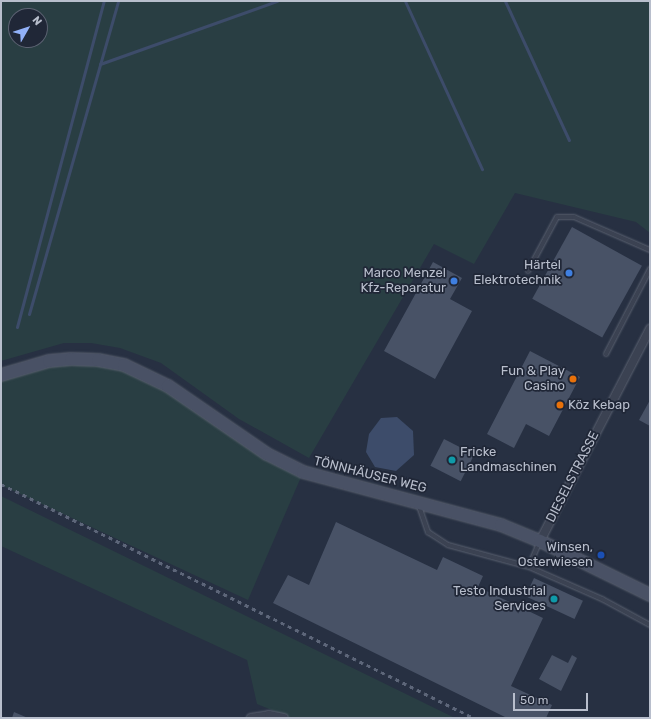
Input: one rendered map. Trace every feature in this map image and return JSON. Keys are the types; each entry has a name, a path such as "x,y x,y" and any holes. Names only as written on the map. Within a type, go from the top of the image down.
{"main road":[{"name":"TÖNNHÄUSER WEG","path":"1,375 49,361 71,359 98,360 124,365 168,386 267,454 303,472 356,488 418,501 501,525 540,541 650,595"}],"street":[{"name":"DIESELSTRASSE","path":"540,541 650,329"},
{"path":"251,718 269,715 284,718"}],"lane":[{"path":"528,272 556,217 574,217 650,250"},
{"path":"606,354 650,269"},
{"path":"418,501 428,532 448,545 529,567 602,599 650,624"},
{"path":"529,567 540,541"}],"green space":[{"path":"1,1 650,1 650,233 636,222 515,193 474,264 434,244 309,458 239,419 161,363 120,348 91,343 64,343 1,361"},
{"path":"96,364 122,370 148,380 301,477 248,600 1,485 1,381 47,366"},
{"path":"1,496 455,718 291,718 257,704 247,660 1,546"}],"water":[{"path":"397,417 413,431 414,455 396,471 375,467 366,452 369,434 381,418"}],"building":[{"path":"572,227 642,266 602,338 532,299"},
{"path":"433,262 462,278 450,299 472,311 435,379 384,351"},
{"path":"530,351 580,377 549,436 526,424 514,448 487,434"},
{"path":"650,400 650,426 639,420"},
{"name":"Fricke Landmaschinen","path":"444,439 474,454 461,481 430,466"},
{"path":"336,522 437,570 443,557 483,576 478,587 543,618 511,686 552,705 546,718 507,718 273,603 288,575 309,585"},
{"name":"Testo Industrial Services","path":"534,578 583,601 574,619 526,596"},
{"path":"552,655 568,663 572,655 577,658 561,691 539,679"},
{"path":"14,712 28,718 12,718"}],"waterway":[{"path":"17,327 104,1"},
{"path":"29,314 118,1"},
{"path":"100,64 277,1"},
{"path":"405,1 482,169"},
{"path":"505,1 569,140"}],"railway":[{"path":"1,484 474,718"}],"place":[{"name":"Härtel Elektrotechnik","path":"569,273"},
{"name":"Marco Menzel Kfz-Reparatur","path":"454,281"},
{"name":"Fun & Play Casino","path":"573,379"},
{"name":"Köz Kebap","path":"560,405"},
{"name":"Fricke Landmaschinen","path":"452,460"},
{"name":"Winsen, Osterwiesen","path":"601,555"},
{"name":"Testo Industrial Services","path":"554,599"}]}
